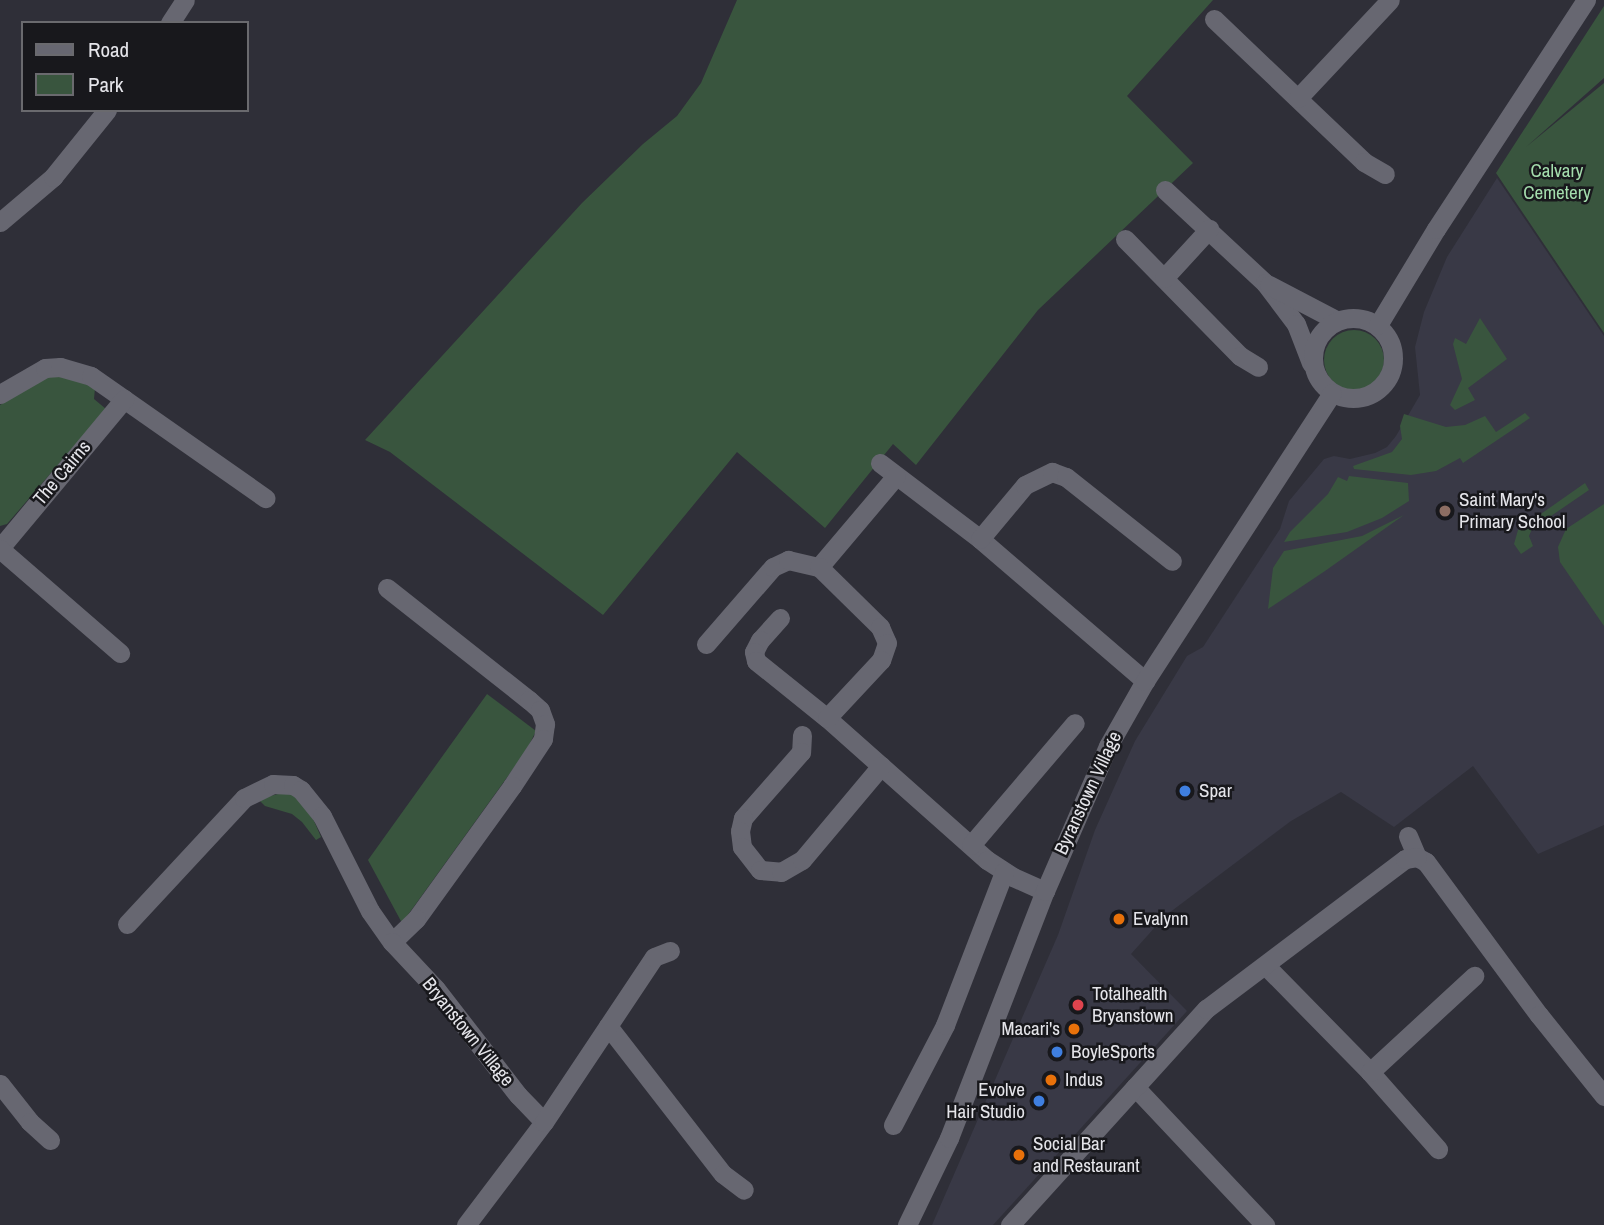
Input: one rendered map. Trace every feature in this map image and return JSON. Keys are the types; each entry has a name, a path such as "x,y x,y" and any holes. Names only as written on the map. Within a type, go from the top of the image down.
{"street":[{"path":"171,21 185,0"},
{"path":"1298,97 1390,0"},
{"path":"1378,326 1436,229 1586,0"},
{"path":"1214,19 1364,162 1385,174"},
{"path":"0,222 53,177 105,112"},
{"path":"1165,190 1265,283 1296,324 1317,377 1332,393 1355,399 1366,396 1385,382 1393,359 1392,346 1378,326 1358,317 1336,320 1265,283"},
{"path":"1164,278 1209,229"},
{"path":"1125,239 1240,356 1258,367"},
{"path":"1312,366 1317,339 1336,320"},
{"path":"0,394 25,377 45,368 60,367 91,376 265,498"},
{"name":"Byranstown Village","path":"907,1225 953,1126 1045,891 1108,746 1144,681 1332,393"},
{"name":"The Cairns","path":"120,653 0,548 124,399"},
{"path":"819,567 888,469 980,539 1144,681"},
{"path":"980,539 1025,485 1052,472 1066,477 1172,561"},
{"path":"706,644 773,567 788,560 819,567 880,627 887,643 881,660 827,718"},
{"path":"387,588 529,700 540,710 545,724 543,739 512,786 416,919 392,942"},
{"path":"780,618 760,640 754,652 756,661 827,718 1004,872 1045,891"},
{"path":"971,845 1076,723"},
{"path":"802,735 801,752 743,818 740,831 742,847 760,870 781,872 802,859 881,766"},
{"name":"Bryanstown Village","path":"127,923 244,798 263,787 283,783 302,790 313,803 370,911 392,942 436,989 518,1095 544,1122"},
{"path":"1408,836 1417,857 1426,862 1539,1016 1603,1092"},
{"path":"1010,1225 1206,1009 1405,859 1417,857"},
{"path":"893,1125 945,1025 1004,872"},
{"path":"470,1223 544,1122 654,957 670,951"},
{"path":"1266,966 1370,1072 1438,1149"},
{"path":"1370,1072 1474,976"},
{"path":"608,1027 723,1174 744,1190"},
{"path":"0,1084 30,1122 50,1140"},
{"path":"1135,1087 1265,1225"}],"shaded area":[{"name":"Saint Mary's Primary School","path":"1497,178 1604,336 1604,825 1538,854 1473,766 1394,827 1341,792 1291,821 1165,916 1131,954 1187,1011 993,1225 932,1225 1058,935 1095,830 1135,741 1187,656 1203,647 1280,529 1289,501 1324,459 1334,456 1350,459 1375,453 1387,447 1396,436 1420,395 1415,347 1424,312 1447,257"}],"green space":[{"path":"737,0 1213,0 1127,96 1193,163 1038,310 916,465 893,444 825,528 737,452 603,615 390,452 365,440 582,203 643,144 677,116 701,83"},
{"name":"Calvary Cemetery","path":"1604,6 1604,78 1526,147 1604,83 1604,333 1496,173"},
{"path":"1480,318 1507,359 1468,388 1475,400 1455,410 1450,405 1462,379 1453,344 1455,338 1466,344"},
{"path":"1348,330 1360,330 1379,343 1384,360 1382,372 1371,385 1360,390 1348,390 1329,377 1324,366 1324,354 1337,335"},
{"path":"60,374 95,388 94,399 106,409 7,524 0,526 0,405 36,380"},
{"path":"1525,413 1530,418 1463,463 1460,458 1436,471 1411,475 1354,469 1353,466 1392,452 1402,439 1400,426 1404,414 1446,427 1465,425 1485,416 1496,432"},
{"path":"1349,476 1408,483 1409,501 1382,518 1347,532 1284,542 1290,532 1328,494 1338,477 1347,481"},
{"path":"1585,483 1589,490 1532,529 1529,536 1533,546 1521,554 1514,544 1518,530"},
{"path":"1604,504 1604,626 1560,562 1558,547 1566,529"},
{"path":"1404,515 1268,609 1273,568 1284,551 1362,536"},
{"path":"487,694 536,731 526,751 402,923 368,860"},
{"path":"290,791 311,814 321,837 316,840 292,814 265,806 258,799"}],"place":[{"name":"Saint Mary's Primary School","path":"1445,511"},
{"name":"Spar","path":"1185,791"},
{"name":"Evalynn","path":"1119,919"},
{"name":"Totalhealth Bryanstown","path":"1078,1005"},
{"name":"Macari's","path":"1074,1029"},
{"name":"BoyleSports","path":"1057,1052"},
{"name":"Indus","path":"1051,1080"},
{"name":"Evolve Hair Studio","path":"1039,1101"},
{"name":"Social Bar and Restaurant","path":"1019,1155"}]}
